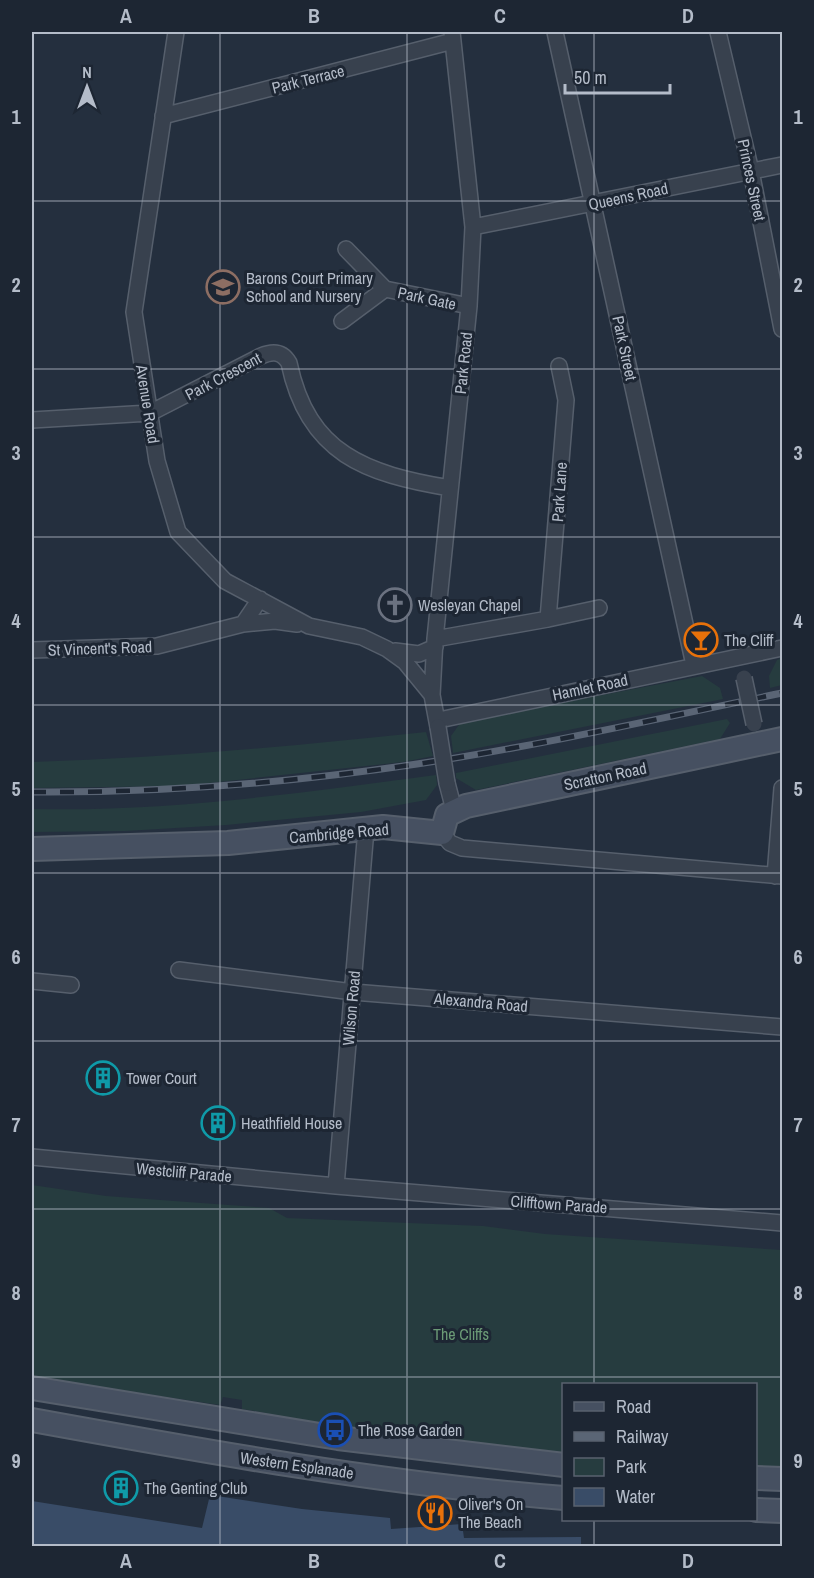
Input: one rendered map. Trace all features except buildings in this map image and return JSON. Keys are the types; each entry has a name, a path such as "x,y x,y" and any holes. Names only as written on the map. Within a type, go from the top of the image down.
{"street":[{"name":"Avenue Road","path":"176,32 134,312 157,461 178,532 225,582 309,626 362,637 387,649 411,655 435,643"},
{"name":"Park Street","path":"555,32 694,665"},
{"name":"Princes Street","path":"718,32 751,171 783,329"},
{"name":"Park Terrace","path":"163,116 453,36"},
{"name":"Park Road","path":"432,695 435,643 469,306 473,227 453,36"},
{"name":"Queens Road","path":"473,227 783,165"},
{"name":"Park Gate","path":"346,249 385,289 469,306"},
{"name":"Park Gate","path":"342,321 385,289"},
{"name":"Park Crescent","path":"150,413 261,356 278,352 285,356 289,363 310,420 331,446 362,465 422,483 450,488"},
{"name":"Park Lane","path":"548,619 566,400 559,366"},
{"path":"32,420 150,413"},
{"path":"243,624 260,599"},
{"path":"435,643 599,608"},
{"name":"St Vincent's Road","path":"32,650 157,646 243,624 275,621 309,626"},
{"name":"Hamlet Road","path":"439,723 694,665 742,659 783,648"},
{"name":"Avenue Road","path":"387,649 414,671 432,695 439,723 447,783 454,810"},
{"path":"742,659 756,733"},
{"name":"Scratton Road","path":"454,810 756,733 783,739"},
{"path":"779,876 783,788"},
{"path":"442,833 447,815 454,810"},
{"name":"Cambridge Road","path":"32,849 228,843 383,826 442,833 450,843 462,848 779,876"},
{"name":"Wilson Road","path":"336,1186 366,829"},
{"name":"Alexandra Road","path":"179,970 352,992 783,1027"},
{"path":"32,981 71,985"},
{"name":"Westcliff Parade","path":"32,1157 336,1186"},
{"name":"Clifftown Parade","path":"336,1186 783,1223"},
{"name":"Western Esplanade","path":"32,1388 328,1437 562,1465"},
{"name":"Western Esplanade","path":"32,1420 256,1459 495,1493 562,1498"},
{"path":"757,1478 783,1479"},
{"path":"757,1510 783,1511"}],"green space":[{"path":"782,658 782,685 770,688 769,676 777,660"},
{"path":"702,676 720,688 723,699 453,753 451,736 461,722"},
{"path":"727,719 730,723 720,739 476,790 456,778 456,773"},
{"path":"426,732 433,756 403,762 181,786 32,788 32,762 229,751"},
{"path":"436,775 437,785 426,800 361,812 226,825 125,831 32,832 32,809 133,807 234,800"},
{"name":"The Cliffs","path":"32,1185 106,1196 269,1208 287,1218 483,1226 545,1234 782,1250 782,1468 757,1467 757,1383 562,1383 562,1457 274,1418 266,1413 242,1409 242,1400 223,1397 220,1405 32,1377"}],"water":[{"path":"210,1495 302,1509 390,1518 391,1529 462,1524 464,1538 581,1537 581,1546 32,1546 32,1501 202,1528"}],"railway":[{"path":"32,792 176,789 369,771 508,749 782,693"}],"place":[{"name":"Barons Court Primary School and Nursery","path":"223,287"},
{"name":"Wesleyan Chapel","path":"395,605"},
{"name":"The Cliff","path":"701,640"},
{"name":"Tower Court","path":"103,1078"},
{"name":"Heathfield House","path":"218,1123"},
{"name":"The Rose Garden","path":"335,1430"},
{"name":"The Genting Club","path":"121,1488"},
{"name":"Oliver's On The Beach","path":"435,1513"}]}
